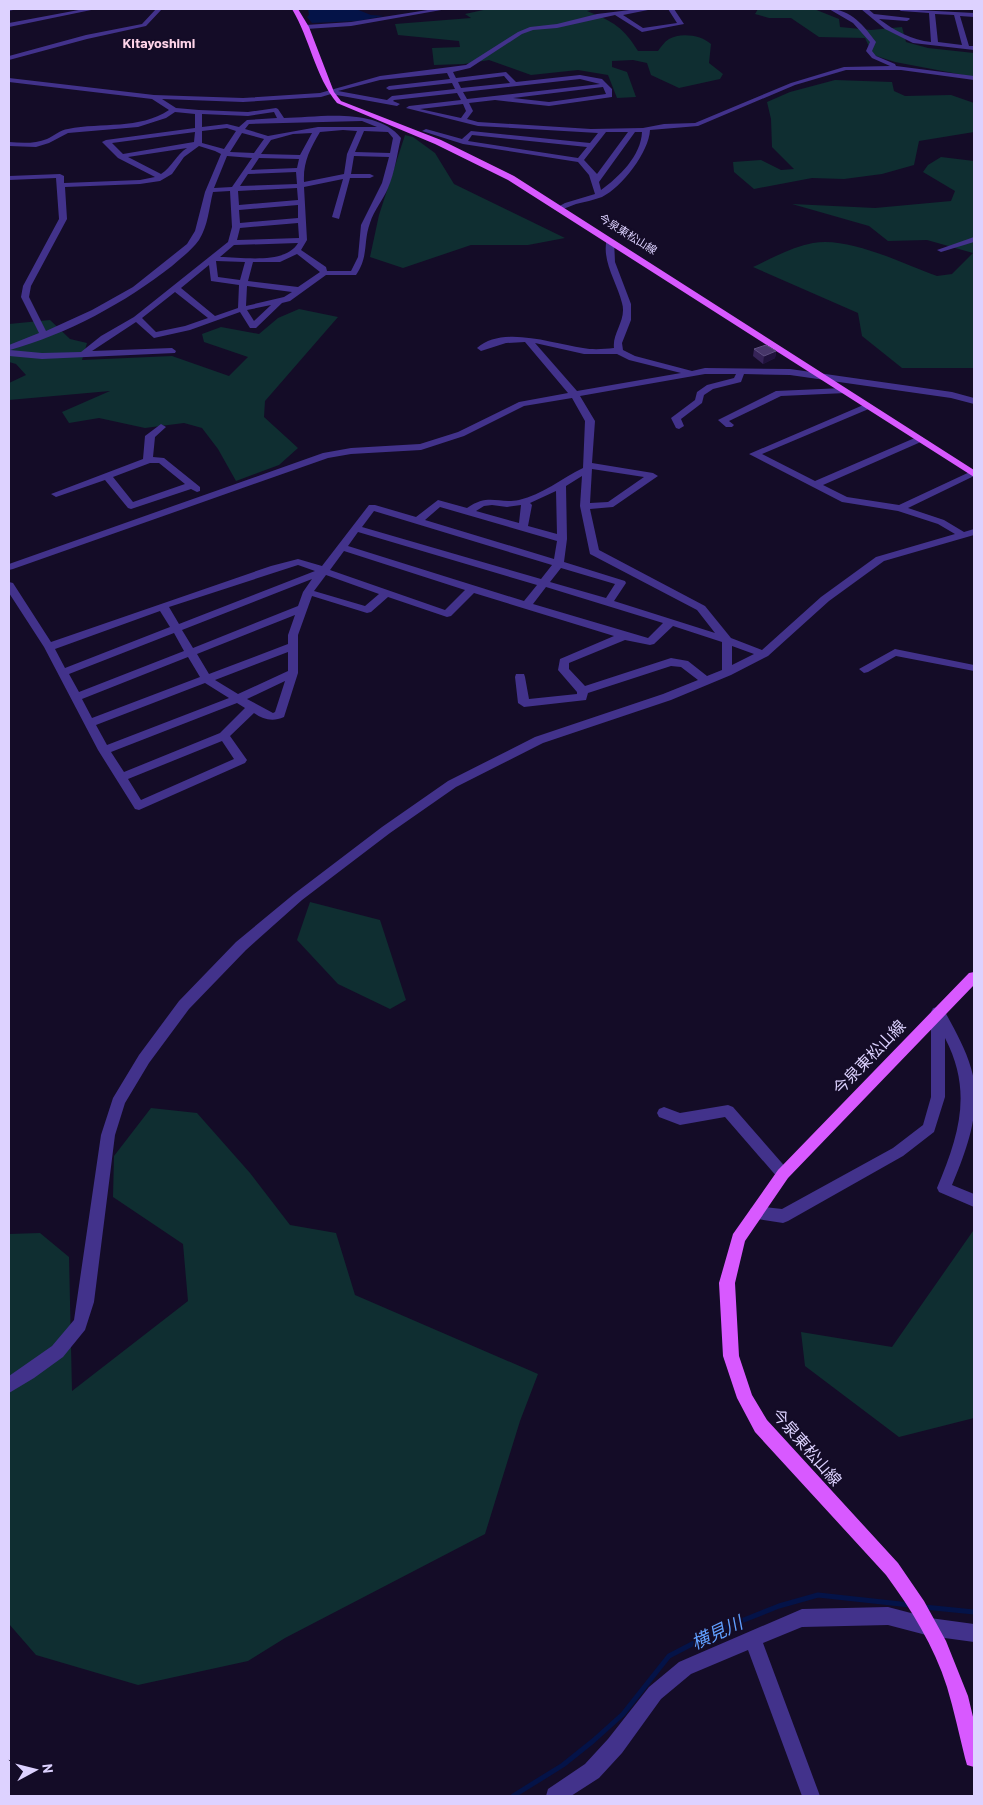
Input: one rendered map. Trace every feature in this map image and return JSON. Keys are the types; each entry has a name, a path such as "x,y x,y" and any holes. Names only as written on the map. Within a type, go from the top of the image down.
{"main road":[{"path":"295,9 306,27 331,92"},
{"name":"今泉東松山線","path":"331,92 339,102 365,117 475,159 512,178 973,473"},
{"name":"今泉東松山線","path":"974,977 783,1174 738,1240 727,1284 731,1356 745,1398 761,1426 892,1569 910,1593 930,1627 952,1677 974,1758"}],"street":[{"path":"9,9 14,9"},
{"path":"9,25 93,9"},
{"path":"9,58 86,37 144,25 158,9"},
{"path":"306,27 351,24 444,9"},
{"path":"9,80 154,97 243,100 320,95 380,78 449,71 475,64 526,30 557,26 597,16 650,9"},
{"path":"616,13 642,30 681,24 671,9"},
{"path":"832,9 840,10 851,17 873,42 869,51 874,57 901,68"},
{"path":"864,9 886,28 915,42 974,48"},
{"path":"901,9 974,15"},
{"path":"907,9 908,38"},
{"path":"932,12 935,45"},
{"path":"956,14 966,47"},
{"path":"851,17 873,16 907,19"},
{"path":"391,100 409,108 478,124 591,131 645,130 650,127 680,128 696,125 784,87 846,68 901,68 974,78"},
{"path":"374,69 389,88 391,100"},
{"path":"449,71 470,111 464,120"},
{"path":"389,88 506,74 514,84"},
{"path":"331,92 391,100 458,90 580,77 600,80 609,89 610,96 549,104 495,98"},
{"path":"409,108 605,86"},
{"path":"154,97 174,110 248,114 276,110 282,120"},
{"path":"9,144 43,143 66,131 124,127 144,123 166,118 174,110"},
{"path":"198,144 199,112"},
{"path":"9,348 117,300 153,278 182,254 197,237 210,190 224,153 247,122 365,117 390,130 397,138 384,190 368,216 363,238 364,252 358,267 353,273 324,273 279,302 253,326 242,309 243,283 250,260"},
{"path":"464,142 478,124"},
{"path":"162,177 121,156 106,142 198,128 227,126 268,138 293,132 343,128 390,130"},
{"path":"336,217 351,154 361,129"},
{"path":"212,259 280,260 297,251 303,240 299,186 300,170 303,157 318,130"},
{"path":"426,130 464,142 580,160 593,174 599,195"},
{"path":"580,160 604,130"},
{"path":"595,182 633,130"},
{"path":"558,209 568,203 599,195 619,177 642,148 647,135 645,130"},
{"path":"472,133 591,145"},
{"path":"232,243 236,226 234,190 268,138"},
{"path":"60,185 140,182 162,177 169,172 182,155 198,144"},
{"path":"121,156 198,144 218,149 224,153 303,157"},
{"path":"351,154 393,155"},
{"path":"245,172 300,170"},
{"path":"9,178 60,176 63,219 27,286 25,297 44,334"},
{"path":"210,190 299,186 326,178 370,176"},
{"path":"234,208 301,202"},
{"path":"236,226 302,220"},
{"path":"941,250 974,239"},
{"path":"82,355 104,338 139,317 232,243 303,240"},
{"path":"610,240 611,262 627,304 626,320 618,343 619,351"},
{"path":"297,251 323,269 324,273"},
{"path":"212,259 214,279 300,290"},
{"path":"176,288 214,319"},
{"path":"139,317 137,318 154,335 187,328 242,309 279,302"},
{"path":"481,348 504,340 527,340 586,351 619,351 632,358 693,374"},
{"path":"527,340 582,404 590,421 585,506 594,552 701,608 727,640 728,672"},
{"path":"9,353 42,356 172,351"},
{"path":"9,567 326,455 351,451 421,447 443,441 522,404 705,371 790,372 952,395 974,401"},
{"path":"679,426 676,418 699,401 700,394 710,387 738,380 741,371"},
{"path":"729,425 723,420 779,393 843,390"},
{"path":"868,406 754,454 845,500 900,508 941,522 963,535"},
{"path":"148,460 150,436 161,427"},
{"path":"815,484 920,439"},
{"path":"56,494 148,460 161,460 208,498"},
{"path":"468,512 481,503 506,504 523,502 561,485 586,467 653,476 610,505 585,506"},
{"path":"900,508 973,473"},
{"path":"107,476 130,506 192,485"},
{"path":"527,604 558,563 562,539 561,485"},
{"path":"523,502 527,505 523,527"},
{"path":"418,521 438,503 562,539"},
{"path":"163,606 206,679 265,715 274,717 280,714 293,673 293,646 298,617 308,592 372,507 620,583 608,602"},
{"path":"357,529 608,602 727,640 764,654"},
{"path":"9,1385 44,1362 62,1347 80,1324 86,1302 108,1134 118,1102 144,1059 184,1005 241,946 298,897 386,830 452,784 538,740 667,698 728,672 764,654 825,599 880,559 974,532"},
{"path":"343,548 527,604 624,636 650,642 670,623"},
{"path":"48,647 163,606 298,562 447,614 473,588"},
{"path":"62,673 324,571"},
{"path":"9,586 48,647 120,778 139,806 241,760 224,736"},
{"path":"308,592 367,610 387,592"},
{"path":"75,698 303,608"},
{"path":"583,691 563,670 564,661 624,636"},
{"path":"90,723 293,646"},
{"path":"864,669 895,652 974,668"},
{"path":"583,691 671,662 684,664 706,681"},
{"path":"104,750 239,698 293,673"},
{"path":"520,677 524,703 582,697 583,691"},
{"path":"120,778 224,736 253,707"},
{"path":"938,1012 966,1073 968,1100 966,1124 957,1158 944,1188 974,1201"},
{"path":"756,1213 783,1216 898,1152 929,1128 938,1097 938,1012"},
{"path":"664,1113 680,1119 728,1110 783,1174"},
{"path":"555,1796 592,1771 615,1746 655,1693 685,1668 802,1618 888,1616 930,1627 974,1633"},
{"path":"753,1639 812,1796"}],"green space":[{"path":"488,9 596,9 587,11 617,26 628,36 638,51 658,51 669,39 674,37 685,35 702,38 711,44 709,63 723,74 720,79 679,88 651,75 647,63 633,60 612,61 612,67 627,72 636,97 617,98 608,75 578,70 531,75 489,60 464,64 434,65 432,48 460,47 459,41 398,35 395,24 471,18 465,14"},
{"path":"758,9 814,9 839,19 840,27 871,30 902,27 906,42 928,48 974,53 974,77 895,62 873,55 865,38 819,37 791,18 769,18 755,14"},
{"path":"835,80 892,82 894,91 905,96 951,95 974,103 974,132 919,141 914,165 882,174 844,179 812,178 754,189 734,172 733,162 761,160 781,170 794,169 772,147 771,119 767,102 790,92"},
{"path":"405,135 413,137 435,153 454,184 565,238 528,245 471,245 403,268 370,257 379,215"},
{"path":"941,157 974,161 974,368 902,368 862,336 858,313 753,267 797,247 827,242 876,252 937,276 952,274 973,253 927,240 888,241 869,226 792,204 875,208 951,201 955,191 923,172 928,165"},
{"path":"299,309 338,317 265,401 264,417 298,448 279,465 236,481 218,449 202,428 184,423 145,428 99,418 69,423 62,412 110,391 9,400 9,383 26,375 16,364 9,362 9,324 50,320 70,339 87,343 82,360 172,356 229,376 248,357 204,342 202,334 221,327 259,334 278,318"},
{"path":"310,902 380,920 406,1000 390,1009 338,984 297,940"},
{"path":"151,1108 197,1113 250,1173 290,1225 336,1233 355,1295 538,1374 520,1421 485,1534 285,1638 248,1661 138,1685 36,1655 9,1624 9,1234 40,1233 69,1257 72,1391 188,1301 183,1244 113,1197 114,1156"},
{"path":"973,1231 974,1418 899,1437 805,1366 801,1332 892,1347"}],"shaded area":[{"path":"308,9 356,9 371,15 384,16 358,21 312,23 307,17 309,15"}],"building":[{"path":"766,345 776,351 764,356 754,349"}],"waterway":[{"name":"横見川","path":"513,1796 563,1765 593,1741 623,1714 669,1656 721,1629 779,1606 818,1595 910,1605"},
{"name":"横見川","path":"924,1607 974,1612"}],"district":[{"name":"Kitayoshimi","path":"159,43"}]}
